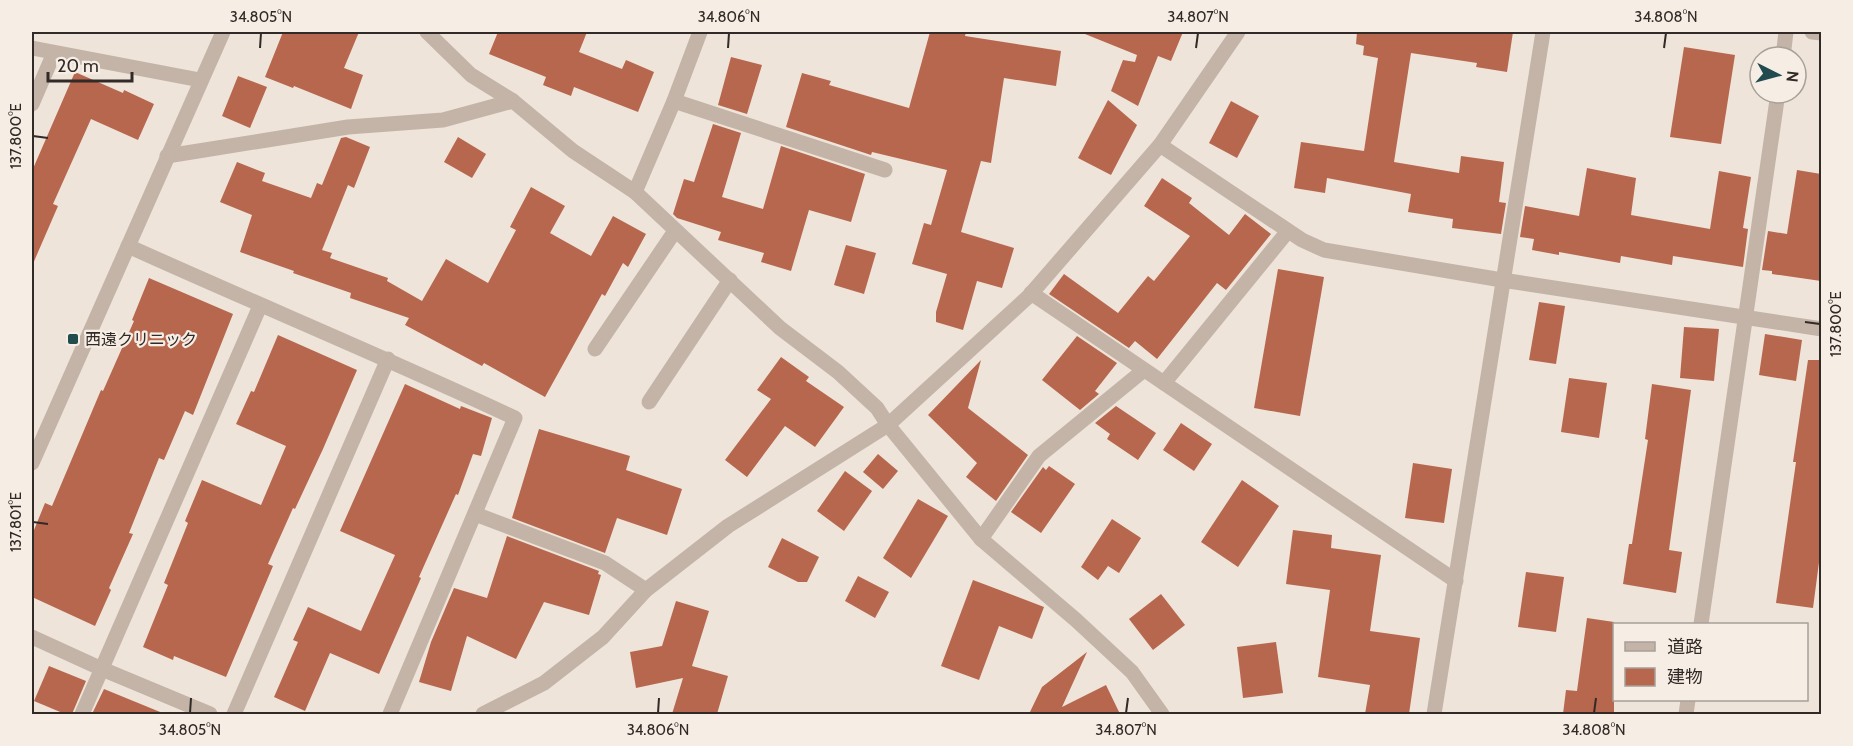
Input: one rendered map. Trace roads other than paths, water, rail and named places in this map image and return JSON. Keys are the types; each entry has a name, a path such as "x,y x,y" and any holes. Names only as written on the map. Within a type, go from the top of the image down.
{"street":[{"path":"32,464 223,32"},
{"path":"427,32 471,75 513,101 573,151 635,192 780,328 838,372 877,408 888,425 981,539 1076,620 1132,672 1162,714"},
{"path":"635,192 674,101 700,32"},
{"path":"483,714 544,682 603,637 646,590 728,526 888,425 1031,293 1160,145 1238,32"},
{"path":"1434,714 1543,32"},
{"path":"1812,32 1821,33"},
{"path":"32,48 200,80"},
{"path":"32,104 54,52"},
{"path":"167,156 348,127 444,120 513,101"},
{"path":"674,101 885,170"},
{"path":"1701,623 1776,105"},
{"path":"1160,145 1302,240 1324,250 1502,280 1821,328"},
{"path":"595,349 675,231"},
{"path":"1164,383 1288,231"},
{"path":"128,246 261,306 388,359 515,418 390,714"},
{"path":"649,402 730,280"},
{"path":"1031,293 1456,581"},
{"path":"82,714 261,306"},
{"path":"234,714 388,359"},
{"path":"981,539 1039,456 1144,370"},
{"path":"475,514 605,563 646,590"},
{"path":"32,637 210,714"}],"place":[{"name":"西遠クリニック","path":"73,339"}]}
